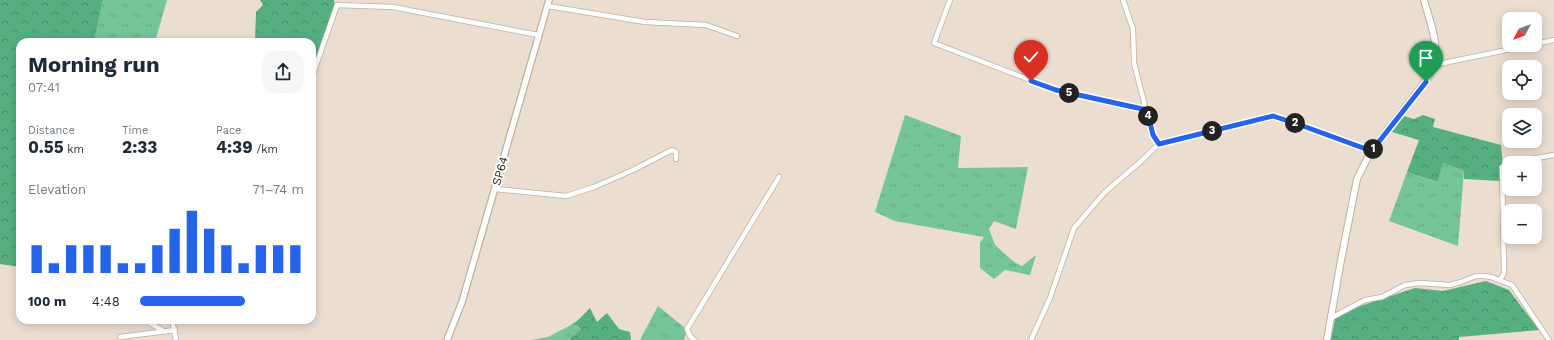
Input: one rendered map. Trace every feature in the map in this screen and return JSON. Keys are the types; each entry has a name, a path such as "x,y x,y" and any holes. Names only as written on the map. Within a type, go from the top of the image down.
{"main road":[{"path":"1328,340 1341,260 1357,179 1370,153 1426,82 1434,65 1436,55 1435,41 1424,0"}],"street":[{"path":"334,0 337,5"},
{"name":"SP64","path":"447,340 462,302 549,0"},
{"path":"950,0 934,43 1056,90 1147,110"},
{"path":"1123,0 1133,29 1134,63 1153,135 1159,144"},
{"path":"337,5 355,3 393,7 538,35"},
{"path":"316,65 337,5"},
{"path":"548,6 644,22 706,24 737,36"},
{"path":"1542,43 1554,40"},
{"path":"1434,65 1502,51"},
{"path":"1030,340 1050,298 1074,228 1105,192 1159,144 1273,116 1366,149 1370,153"},
{"path":"495,189 566,196 601,184 672,150 676,152 676,159"},
{"path":"1500,280 1504,273 1502,167 1509,163 1554,155"},
{"path":"694,340 690,336 687,329 779,177"},
{"path":"1331,318 1365,300 1382,297 1405,285 1420,283 1455,284 1476,276 1492,277 1512,285 1549,340"},
{"path":"152,324 165,332"},
{"path":"173,324 176,340"},
{"path":"120,337 174,330"}],"green space":[{"path":"0,0 103,0 95,38 16,38 16,266 0,264"},
{"path":"103,0 167,0 156,38 95,38"},
{"path":"260,0 334,0 335,6 316,59 316,38 255,38 256,12 263,5"},
{"path":"905,115 961,136 958,168 1028,167 1016,229 994,221 989,229 995,245 1014,262 1022,266 1036,255 1030,275 1005,270 994,279 980,268 980,243 984,237 895,221 875,212"},
{"path":"1423,115 1435,119 1433,127 1501,145 1502,170 1500,181 1464,179 1464,171 1443,163 1437,182 1407,172 1419,140 1392,132 1404,116 1414,119"},
{"path":"1443,163 1464,171 1458,246 1389,221 1407,172 1436,182"},
{"path":"1486,281 1509,290 1539,330 1459,337 1459,340 1331,340 1335,319 1354,308 1415,288 1443,291"},
{"path":"658,306 685,328 686,333 684,340 640,340"},
{"path":"590,308 597,322 607,313 619,329 630,332 631,340 569,340 581,329 576,325 571,325"},
{"path":"571,325 576,325 581,329 569,340 531,340 548,337"}],"route":[{"path":"1031,81 1056,90 1147,110 1151,130 1159,144 1162,142 1182,139 1273,116 1366,149 1370,153 1426,82"}]}
